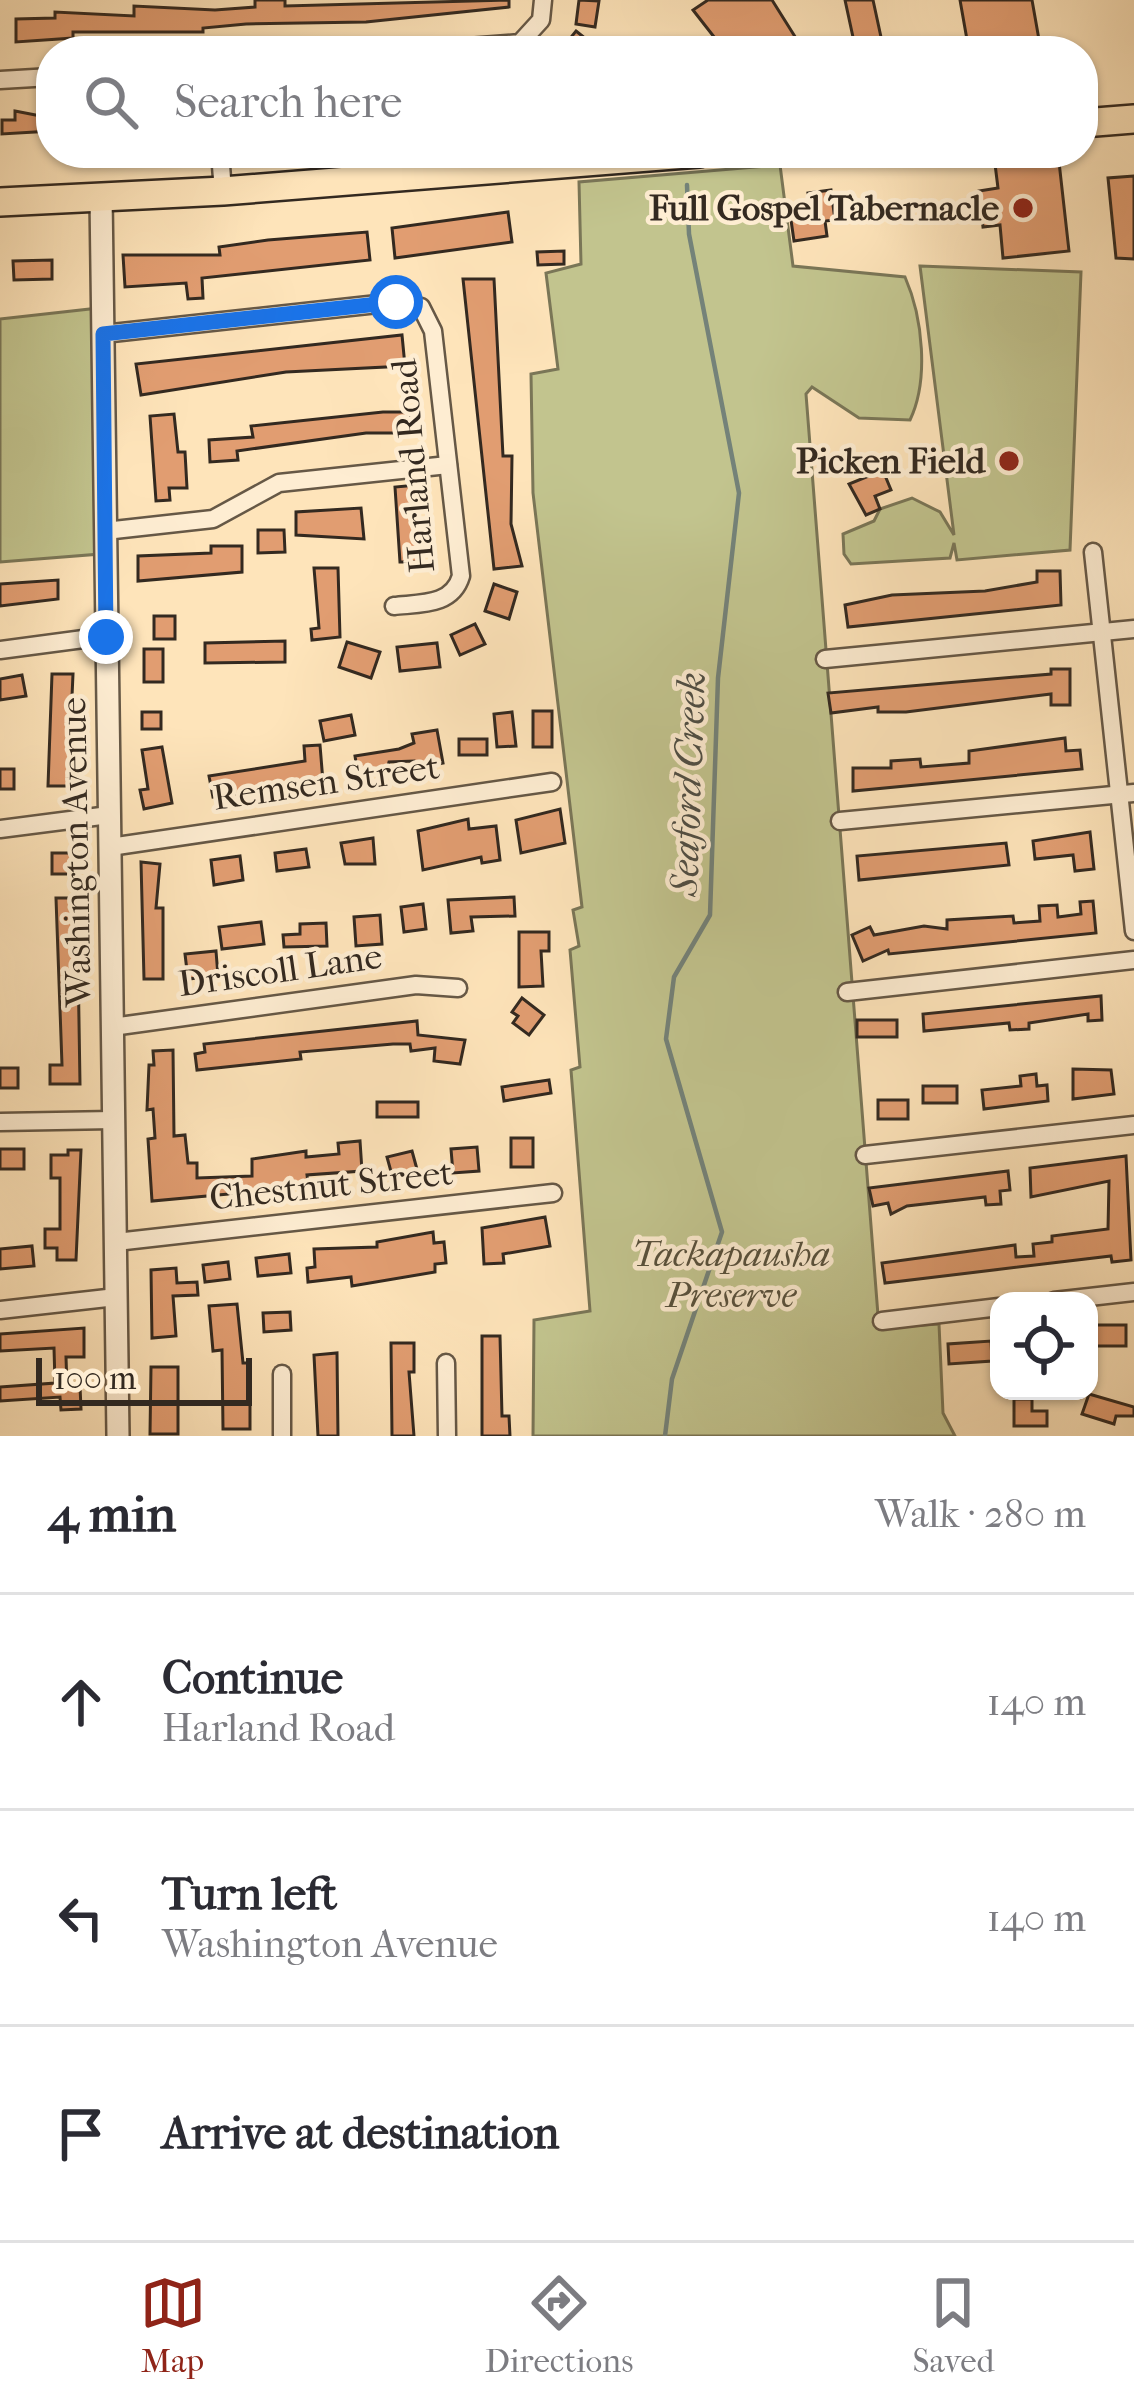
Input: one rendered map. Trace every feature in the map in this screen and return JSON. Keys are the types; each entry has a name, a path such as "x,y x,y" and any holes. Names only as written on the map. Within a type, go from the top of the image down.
{"main road":[{"path":"1098,122 1134,119"},
{"path":"0,202 507,168"}],"street":[{"path":"526,36 541,20 543,0"},
{"path":"0,80 36,77"},
{"path":"221,168 223,190"},
{"name":"Washington Avenue","path":"101,196 118,1436"},
{"name":"Harland Road","path":"103,334 396,302 421,307 434,331 461,563 458,587 440,600 394,606"},
{"path":"105,531 212,518 279,483 448,465"},
{"path":"1093,552 1126,794 1134,931"},
{"path":"825,659 1134,629"},
{"path":"0,650 106,637"},
{"name":"Remsen Street","path":"110,847 552,782"},
{"path":"840,821 1126,794"},
{"path":"0,829 110,815"},
{"path":"847,992 1134,960"},
{"name":"Driscoll Lane","path":"112,1027 416,985 458,988"},
{"path":"0,1122 113,1120"},
{"path":"865,1154 1134,1125"},
{"name":"Chestnut Street","path":"116,1243 554,1193"},
{"path":"1098,1296 1134,1292"},
{"path":"0,1310 116,1297"},
{"path":"882,1321 990,1308"},
{"path":"446,1363 447,1436"},
{"path":"282,1374 282,1436"}],"green space":[{"name":"Tackapausha Preserve","path":"780,168 793,266 905,277 916,311 922,368 910,420 859,418 812,387 806,394 879,1328 939,1324 943,1413 955,1436 533,1436 534,1320 590,1311 571,1070 580,1067 570,950 579,946 573,910 582,907 533,493 531,374 558,369 546,273 581,264 579,182"},
{"name":"Picken Field","path":"920,266 1081,272 1070,550 957,560 954,543 950,558 851,564 844,554 843,534 874,521 880,509 912,498 940,512 954,535"},
{"path":"99,308 100,554 0,562 0,319"}],"building":[{"path":"255,0 285,0 285,6 509,0 509,7 366,22 246,24 203,28 203,32 73,32 73,36 36,36 36,41 16,42 16,19 55,18 55,12 134,16 134,6 255,7"},
{"path":"579,0 599,1 595,27 576,24"},
{"path":"708,0 772,0 795,36 713,36 693,10"},
{"path":"845,0 873,0 881,36 853,36"},
{"path":"960,0 1032,0 1038,36 966,36"},
{"path":"15,111 36,115 36,132 2,134 2,120 15,120"},
{"name":"Full Gospel Tabernacle","path":"996,168 1060,168 1069,251 1003,258 1000,225 983,227 979,191 998,188"},
{"path":"1134,176 1134,259 1116,258 1108,178"},
{"path":"831,190 835,220 825,221 827,236 794,241 789,206 810,204 808,193"},
{"path":"508,212 512,242 395,258 392,228"},
{"path":"367,232 370,260 202,278 203,298 188,299 186,283 125,287 123,255 220,255 219,247"},
{"path":"564,251 564,264 538,265 537,252"},
{"path":"52,260 52,279 14,280 13,261"},
{"path":"463,279 494,279 503,456 512,456 511,524 522,566 494,569"},
{"path":"402,335 405,366 286,372 141,395 136,364"},
{"path":"410,412 410,433 366,433 237,451 238,460 210,462 209,440 253,437 251,426"},
{"path":"174,414 178,452 185,452 187,488 169,488 170,500 156,501 150,416"},
{"path":"889,454 895,468 884,473 891,490 875,496 880,509 866,515 849,484 869,476 864,464"},
{"path":"418,485 420,562 400,562 395,487"},
{"path":"361,508 364,539 296,535 296,512"},
{"path":"258,530 284,530 285,552 258,553"},
{"path":"211,546 242,546 242,572 138,581 138,556 211,553"},
{"path":"314,568 338,568 340,637 312,640 311,629 319,628"},
{"path":"1037,571 1060,571 1061,605 848,627 845,605 892,595 985,591 1037,582"},
{"path":"58,580 58,599 0,606 0,584"},
{"path":"494,584 517,592 509,619 485,611"},
{"path":"154,616 175,616 175,639 154,639"},
{"path":"475,624 485,644 460,655 451,635"},
{"path":"285,641 285,662 205,663 205,643"},
{"path":"347,642 380,652 371,678 339,667"},
{"path":"437,643 440,667 400,671 397,647"},
{"path":"144,649 163,649 163,682 144,682"},
{"path":"1051,669 1070,669 1070,705 1051,705 1051,694 906,712 878,712 878,707 831,713 828,693 1051,674"},
{"path":"52,674 73,674 68,786 48,786"},
{"path":"22,675 26,696 0,700 0,679"},
{"path":"533,711 552,711 552,747 533,747"},
{"path":"142,712 161,712 161,729 142,729"},
{"path":"512,712 516,746 497,747 494,714"},
{"path":"351,715 355,735 324,741 320,721"},
{"path":"437,730 443,763 415,768 414,761 389,762 387,770 358,774 355,756 399,749 414,743 412,734"},
{"path":"1065,738 1066,751 1080,750 1082,769 853,791 853,768 891,768 891,761 920,759 921,767 969,763 969,751"},
{"path":"459,739 487,739 487,755 459,755"},
{"path":"320,745 323,782 213,797 209,776 305,761 304,746"},
{"path":"162,747 172,803 144,809 140,790 148,789 142,750"},
{"path":"0,769 14,769 14,789 0,789"},
{"path":"560,809 565,843 521,853 516,820"},
{"path":"468,819 469,829 496,826 500,860 482,863 481,857 423,870 418,831"},
{"path":"1090,832 1094,869 1075,871 1073,855 1035,859 1033,841"},
{"path":"373,838 375,864 345,864 341,843"},
{"path":"1006,843 1009,865 859,880 857,856"},
{"path":"306,849 309,867 277,871 275,853"},
{"path":"52,853 78,853 78,874 52,874"},
{"path":"240,856 243,880 214,885 211,860"},
{"path":"141,862 160,864 156,908 163,908 163,979 144,979"},
{"path":"514,897 515,916 471,917 473,931 451,933 448,900"},
{"path":"56,898 77,898 80,1084 50,1084 50,1065 62,1065"},
{"path":"1093,901 1096,933 889,954 888,950 863,961 852,935 870,927 874,935 924,926 947,929 947,920 1013,916 1014,923 1040,921 1039,906 1057,905 1058,917 1081,914 1080,902"},
{"path":"423,904 426,929 404,932 401,907"},
{"path":"380,915 382,944 356,946 354,917"},
{"path":"261,922 264,944 222,949 219,927"},
{"path":"326,923 327,946 284,947 283,935 300,934 300,924"},
{"path":"519,932 549,932 549,951 541,951 543,986 519,987"},
{"path":"216,951 218,976 188,979 185,954"},
{"path":"1101,996 1102,1020 1088,1021 1088,1014 1029,1023 1029,1029 1010,1030 1009,1023 924,1031 923,1014"},
{"path":"522,998 544,1015 529,1035 513,1023 518,1016 512,1012"},
{"path":"857,1020 897,1020 897,1037 857,1037"},
{"path":"417,1021 418,1035 465,1040 460,1064 434,1061 435,1048 411,1051 410,1044 393,1044 300,1052 301,1059 197,1070 195,1054 205,1052 204,1044"},
{"path":"173,1050 174,1136 185,1135 188,1163 197,1163 197,1178 252,1176 252,1159 306,1151 306,1157 339,1154 338,1143 360,1141 362,1171 307,1175 308,1183 271,1190 152,1201 148,1139 155,1138 153,1109 147,1110 149,1065 154,1065 153,1051"},
{"path":"0,1068 18,1068 18,1088 0,1088"},
{"path":"1073,1069 1111,1070 1114,1094 1073,1099"},
{"path":"1036,1074 1037,1086 1047,1085 1048,1101 984,1109 982,1090 1021,1086 1020,1076"},
{"path":"549,1080 551,1093 504,1101 502,1087"},
{"path":"923,1086 957,1086 957,1103 923,1103"},
{"path":"878,1100 908,1100 908,1119 878,1119"},
{"path":"377,1102 418,1102 418,1117 377,1117"},
{"path":"511,1138 533,1138 533,1167 511,1167"},
{"path":"477,1147 479,1171 453,1173 451,1149"},
{"path":"0,1149 24,1149 24,1169 0,1169"},
{"path":"68,1150 81,1150 76,1260 57,1260 57,1248 45,1248 45,1229 60,1229 60,1178 51,1178 51,1155 68,1155"},
{"path":"412,1151 418,1173 393,1179 387,1157"},
{"path":"1126,1156 1131,1260 1112,1262 1111,1256 885,1283 882,1263 1015,1245 1016,1257 1034,1256 1033,1244 1052,1242 1052,1236 1108,1229 1109,1181 1031,1197 1030,1168"},
{"path":"1008,1171 1010,1190 1000,1191 1001,1204 986,1205 985,1197 907,1206 891,1214 888,1203 873,1206 869,1188"},
{"path":"545,1217 550,1246 503,1254 504,1263 484,1264 482,1228"},
{"path":"433,1232 434,1243 444,1242 446,1263 435,1264 435,1272 352,1286 351,1277 308,1282 307,1268 315,1267 314,1249 377,1247 377,1242"},
{"path":"32,1246 34,1266 0,1269 0,1249"},
{"path":"289,1254 291,1273 258,1276 256,1258"},
{"path":"228,1262 230,1279 205,1282 203,1265"},
{"path":"176,1268 177,1283 197,1282 198,1295 173,1296 176,1336 152,1338 151,1270"},
{"path":"237,1304 243,1363 250,1363 250,1429 223,1429 222,1350 213,1351 209,1306"},
{"path":"290,1312 291,1330 264,1332 263,1313"},
{"path":"1098,1325 1126,1325 1126,1346 1098,1346"},
{"path":"84,1328 84,1357 66,1357 67,1387 80,1386 81,1409 61,1410 60,1397 0,1401 0,1387 55,1383 54,1348 0,1351 0,1334"},
{"path":"482,1336 500,1336 502,1416 509,1416 510,1436 482,1436"},
{"path":"990,1341 990,1361 949,1364 948,1344"},
{"path":"391,1343 414,1343 414,1372 409,1372 414,1436 392,1436"},
{"path":"337,1353 338,1436 318,1436 314,1355"},
{"path":"151,1367 178,1367 178,1434 150,1434"},
{"path":"1098,1397 1134,1407 1134,1416 1116,1416 1114,1424 1082,1414 1087,1400"},
{"path":"1014,1400 1032,1400 1032,1411 1047,1411 1047,1426 1014,1426"}],"waterway":[{"name":"Seaford Creek","path":"665,1436 672,1379 722,1232 666,1039 674,977 710,915 718,678 739,493 689,234 687,185"}],"place":[{"name":"Full Gospel Tabernacle","path":"1023,208"},
{"name":"Picken Field","path":"1009,461"}],"route":[{"path":"106,637 103,334 396,302"}]}
